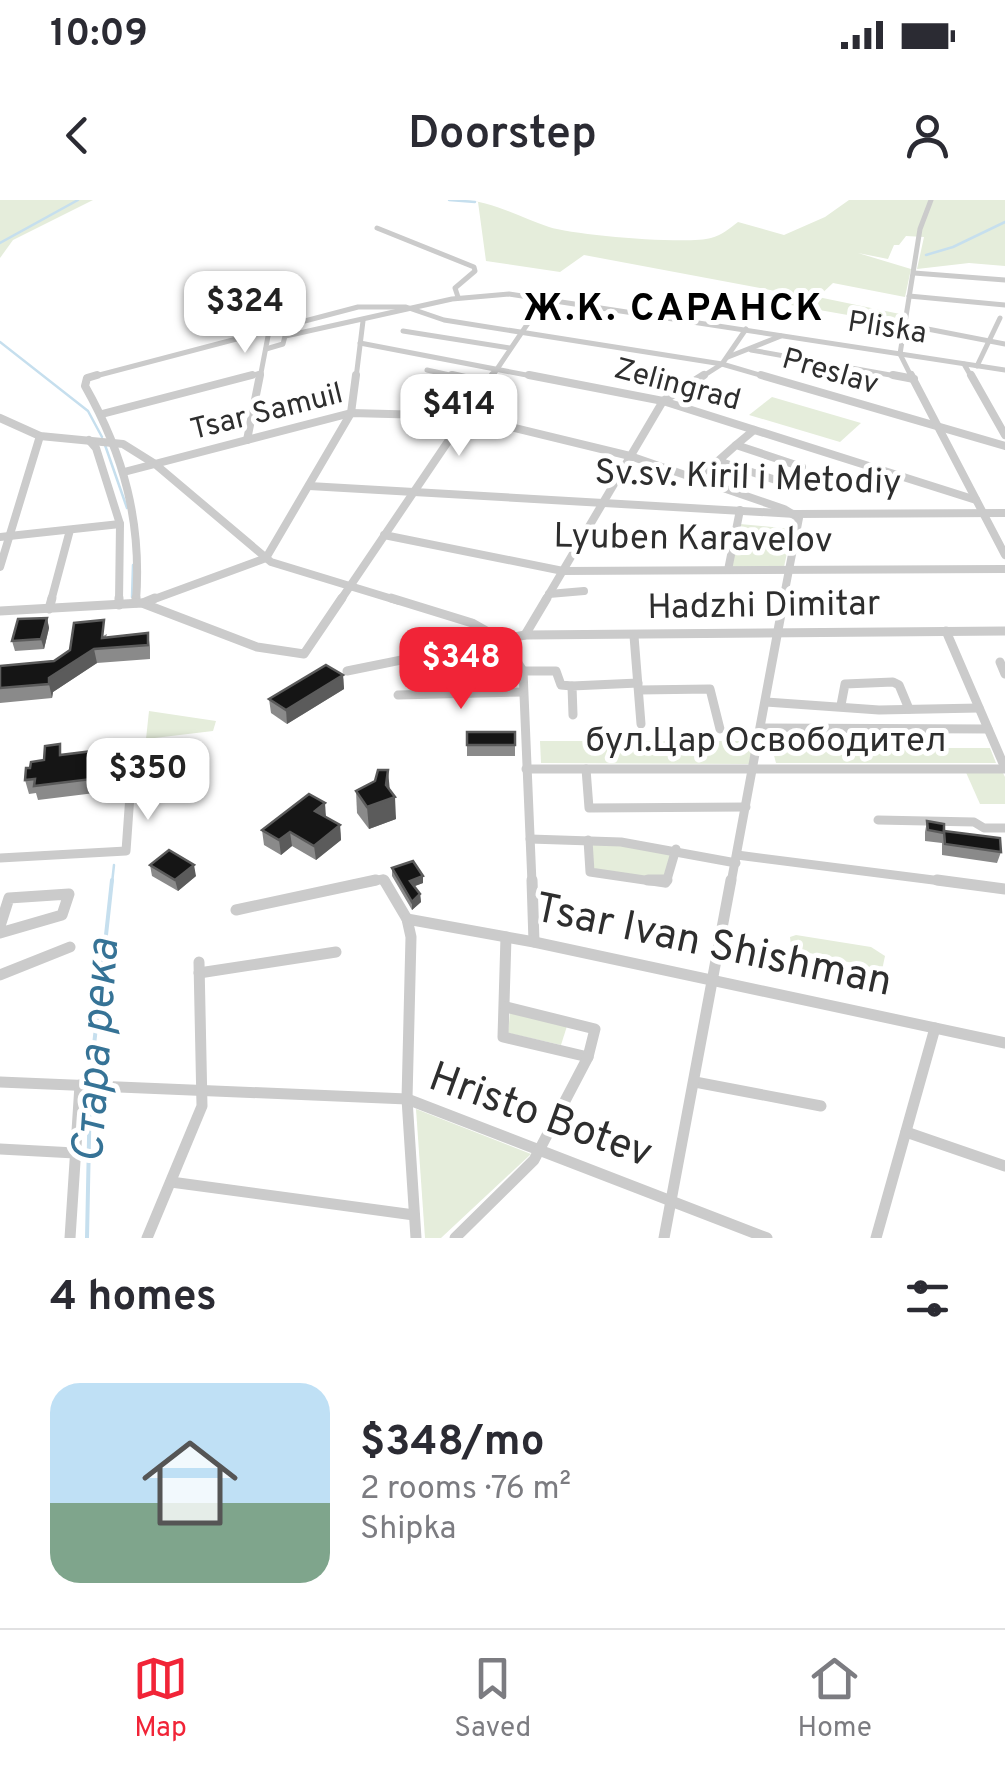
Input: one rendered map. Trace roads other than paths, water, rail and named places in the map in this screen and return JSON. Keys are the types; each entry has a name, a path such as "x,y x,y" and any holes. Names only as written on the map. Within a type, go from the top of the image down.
{"street":[{"path":"931,200 920,229 900,354 1005,555"},
{"path":"378,228 474,266 474,271 456,288 458,297"},
{"path":"914,274 1005,280"},
{"name":"Pliska","path":"406,307 458,297 508,294 1005,370"},
{"path":"909,296 1005,305"},
{"path":"139,603 258,647 304,654 545,298"},
{"path":"119,605 120,524 96,448 101,440 102,414 85,386 86,378 348,309 406,307"},
{"path":"266,349 284,344 285,336 320,326 363,321 406,307"},
{"name":"Preslav","path":"406,307 444,320 725,361 1005,446"},
{"path":"977,366 1000,318"},
{"path":"432,336 444,320"},
{"path":"0,611 139,603 266,558 351,412 363,321"},
{"path":"907,325 1005,344"},
{"path":"725,361 746,330"},
{"path":"996,330 1005,332"},
{"path":"247,440 269,331"},
{"path":"403,331 510,348"},
{"path":"525,636 663,401 725,361 782,335"},
{"name":"Zelingrad","path":"360,343 663,401 976,500"},
{"path":"752,350 914,379"},
{"path":"964,364 1005,434"},
{"path":"427,370 487,383"},
{"path":"102,414 261,373"},
{"name":"Tsar Samuil","path":"156,464 351,412 465,416 630,456 795,514"},
{"path":"0,418 40,436 101,440 156,464 266,558 486,630 504,641 523,671 534,942"},
{"path":"2,434 12,426"},
{"path":"695,478 754,430"},
{"path":"0,567 5,537 40,436"},
{"path":"101,440 124,472 138,523 139,603"},
{"path":"718,461 784,483 802,467 736,445"},
{"path":"124,472 156,464"},
{"name":"Sv.sv. Kiril i Metodiy","path":"308,486 795,514 1005,513"},
{"path":"944,490 954,513"},
{"path":"728,570 740,510"},
{"path":"664,1238 754,769 799,518 795,514"},
{"path":"5,537 120,524"},
{"path":"49,609 70,530"},
{"name":"Lyuben Karavelov","path":"384,535 562,571 1005,569"},
{"path":"549,594 584,591"},
{"path":"946,631 1005,769"},
{"name":"Hadzhi Dimitar","path":"347,671 525,636 1005,632"},
{"path":"634,636 642,724"},
{"path":"1000,662 1005,674"},
{"path":"523,671 556,671 561,685 710,689 720,729"},
{"path":"841,705 845,684 893,682 899,685 908,710"},
{"path":"572,686 573,716"},
{"path":"398,695 523,692"},
{"path":"766,702 908,710 979,708"},
{"name":"бул.Цар Освободител","path":"761,728 1005,735"},
{"path":"0,858 126,851 132,767 120,764 112,772 109,795 130,792"},
{"name":"бул.Цар Освободител","path":"526,769 1005,769"},
{"path":"586,769 589,808 746,807"},
{"path":"878,820 974,822 984,828 1005,828"},
{"path":"530,839 676,849 1005,889"},
{"path":"588,840 590,872 666,883 676,849"},
{"path":"236,910 382,879 407,919 411,937 407,1100 416,1238"},
{"path":"70,894 62,914 0,929 9,898 70,894"},
{"name":"Tsar Ivan Shishman","path":"407,919 534,942 1005,1043"},
{"path":"506,937 503,1036 588,1056"},
{"path":"0,974 70,947"},
{"path":"148,1237 202,1106 199,968 336,952"},
{"path":"455,1238 534,1160 588,1056 595,1029 506,1008"},
{"path":"876,1238 935,1028"},
{"name":"Hristo Botev","path":"0,1082 407,1100 767,1238"},
{"path":"694,1082 822,1106"},
{"path":"70,1238 82,1085"},
{"path":"906,1132 1005,1166"},
{"path":"0,1149 75,1153"},
{"path":"170,1182 414,1215"}],"waterway":[{"name":"Стара река","path":"0,243 78,200"},
{"path":"449,200 475,202"},
{"path":"926,255 953,247 1005,222"},
{"name":"Стара река","path":"0,342 88,411 102,437"},
{"name":"Стара река","path":"105,445 127,508"},
{"name":"Стара река","path":"132,597 133,565"},
{"name":"Стара река","path":"112,883 114,865"},
{"name":"Стара река","path":"90,1082 112,880"},
{"name":"Стара река","path":"87,1238 90,1090"}],"district":[{"name":"Ж.К. САРАНСК","path":"674,310"}]}
